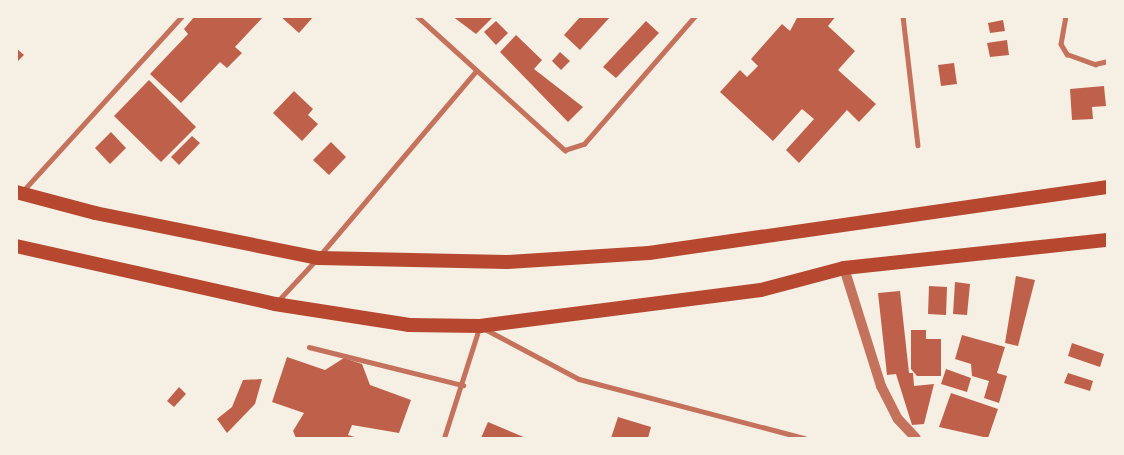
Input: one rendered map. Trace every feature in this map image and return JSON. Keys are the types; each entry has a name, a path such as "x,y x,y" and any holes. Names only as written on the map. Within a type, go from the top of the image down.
{"main road":[{"path":"18,194 318,258 507,262 649,253 1107,187"},
{"path":"16,246 275,304 409,325 480,326 761,290 844,268 1107,240"}],"street":[{"path":"844,268 881,386 916,438"}],"lane":[{"path":"18,194 182,16"},
{"path":"417,16 565,150 575,148 695,16"},
{"path":"903,16 918,145"},
{"path":"1066,16 1061,44 1067,54 1086,63 1107,61"},
{"path":"275,304 318,258 476,71"},
{"path":"444,438 463,385 480,326 579,379 804,438"},
{"path":"309,347 463,385"}],"building":[{"path":"195,16 264,16 235,47 242,53 227,68 220,62 181,103 150,74 188,34 184,29"},
{"path":"280,16 314,16 299,33"},
{"path":"452,16 494,16 476,34"},
{"path":"581,16 611,16 580,50 564,35"},
{"path":"798,16 836,16 828,26 855,51 838,70 876,104 859,122 847,110 799,163 786,150 814,119 802,109 773,141 720,92 740,70 747,77 758,66 751,59 782,24 790,31"},
{"path":"1003,20 1005,31 990,33 988,23"},
{"path":"496,21 508,33 496,45 484,32"},
{"path":"646,21 659,33 616,78 603,67"},
{"path":"516,35 542,60 534,69 583,107 568,122 500,52"},
{"path":"1007,40 1009,55 990,57 987,43"},
{"path":"16,48 24,55 16,63"},
{"path":"560,52 570,61 561,70 552,61"},
{"path":"954,63 957,84 941,86 938,65"},
{"path":"149,80 196,127 161,162 114,116"},
{"path":"1104,86 1106,106 1092,107 1093,119 1072,120 1070,89"},
{"path":"294,91 313,109 308,115 318,124 302,141 273,113"},
{"path":"111,132 126,148 110,164 95,148"},
{"path":"192,136 200,143 179,165 171,157"},
{"path":"331,142 346,157 329,175 313,160"},
{"path":"1016,276 1035,280 1018,346 1005,343"},
{"path":"955,282 970,284 967,315 953,314"},
{"path":"929,286 947,287 946,315 928,314"},
{"path":"900,291 909,373 913,373 914,386 934,384 924,424 912,425 896,374 887,375 878,293"},
{"path":"911,330 926,330 926,339 941,339 941,376 917,376 911,369"},
{"path":"962,335 1005,347 997,373 1007,376 999,403 984,398 989,381 972,376 971,364 955,359"},
{"path":"1072,343 1104,354 1100,367 1068,356"},
{"path":"287,357 325,370 344,358 362,364 370,385 411,400 399,433 352,425 348,435 358,438 296,438 293,431 304,413 272,402"},
{"path":"946,369 971,378 967,392 941,384"},
{"path":"1068,373 1093,381 1090,391 1064,383"},
{"path":"262,379 255,404 227,433 217,419 232,407 243,380"},
{"path":"179,387 186,394 174,407 167,401"},
{"path":"951,393 998,409 988,438 939,427"},
{"path":"618,417 651,427 648,438 611,438"},
{"path":"488,422 526,438 481,438"}]}
